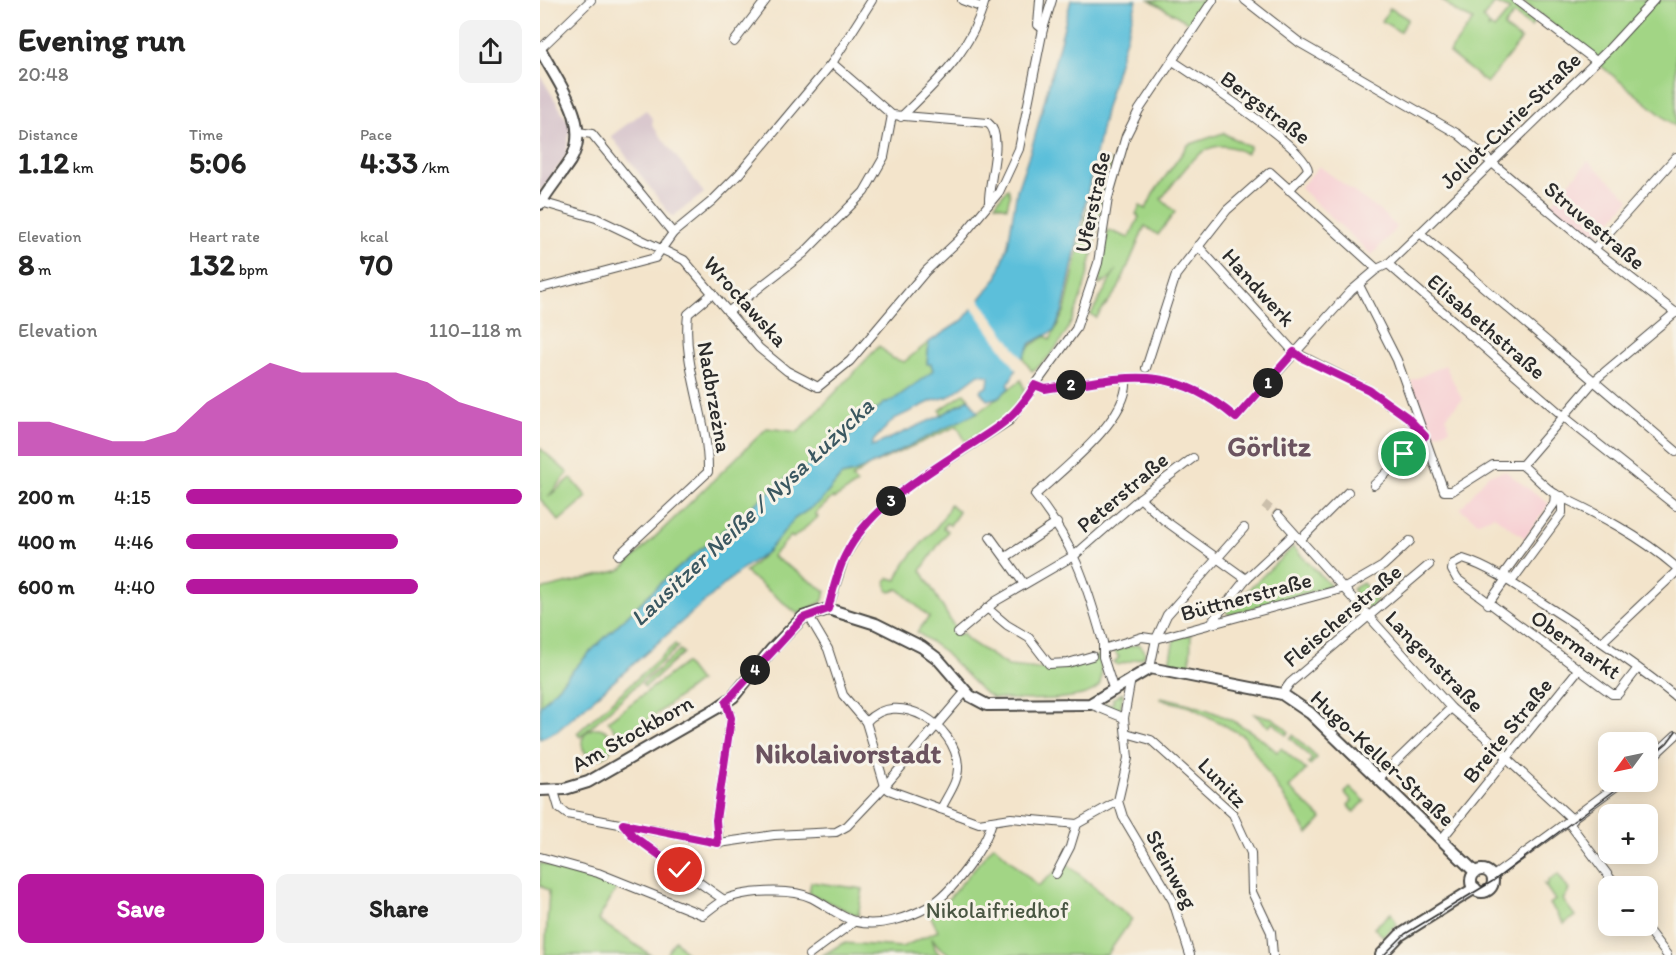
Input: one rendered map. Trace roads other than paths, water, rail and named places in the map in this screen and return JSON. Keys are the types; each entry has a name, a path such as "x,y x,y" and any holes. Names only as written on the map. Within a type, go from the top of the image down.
{"street":[{"path":"540,203 570,161 576,149 578,132 572,109 540,49 591,0"},
{"path":"734,42 766,0"},
{"path":"541,288 650,261 673,233 732,182 832,63 872,0"},
{"path":"901,117 942,76 971,39 984,4 962,0"},
{"path":"1040,0 1038,25 1043,29"},
{"path":"989,202 999,192 1019,149 1043,29 1052,0"},
{"name":"Uferstraße","path":"828,609 845,556 865,525 894,497 923,476 1009,421 1076,329 1098,263 1108,198 1119,153 1132,122 1213,0"},
{"name":"Struvestraße","path":"1245,0 1300,43 1447,126 1493,162 1594,249 1676,313"},
{"path":"1516,0 1596,61"},
{"name":"Joliot-Curie-Straße","path":"1388,264 1596,61 1654,0"},
{"name":"Bergstraße","path":"1173,61 1269,128 1305,160 1308,170 1289,190"},
{"path":"832,63 892,115 988,123 994,128 997,137 988,190 989,202"},
{"path":"728,312 804,253 864,192 884,157 892,115"},
{"path":"578,132 592,134 673,233"},
{"path":"1594,249 1676,157"},
{"path":"1145,371 1176,275 1227,210 1270,172 1377,268"},
{"name":"Wrocławska","path":"540,203 596,218 662,249 692,267 759,348 787,371 818,387 844,367 989,202"},
{"name":"Elisabethstraße","path":"1420,233 1676,451"},
{"name":"Handwerk","path":"1198,246 1294,352 1369,390 1407,417 1425,436"},
{"path":"1035,385 1045,389 1126,380 1145,371 1196,389 1217,402 1236,418 1239,417 1294,352 1359,285 1377,268 1388,264"},
{"name":"Elisabethstraße","path":"1388,264 1563,416 1676,506"},
{"path":"1359,285 1397,360 1441,485 1449,492 1493,465 1522,465 1559,495 1606,518 1658,551 1676,567"},
{"name":"Nadbrzeżna","path":"619,555 708,472 709,450 689,370 685,338 688,314 713,294"},
{"path":"1522,465 1594,381 1676,313"},
{"path":"1114,691 1099,652 1095,616 1075,555 1057,523 1035,495 1112,420 1127,390 1126,380"},
{"path":"1374,485 1425,436"},
{"name":"Peterstraße","path":"958,633 987,608 1075,555 1140,498 1193,458"},
{"path":"1211,623 1246,579 1348,492"},
{"path":"1488,604 1506,579 1505,572 1559,495"},
{"path":"1506,579 1514,578 1562,513 1559,495"},
{"path":"1140,498 1164,520 1246,579"},
{"name":"Langenstraße","path":"1277,517 1346,588 1451,708 1503,752 1508,760 1571,822 1609,876"},
{"path":"1006,557 1057,523"},
{"path":"1090,704 1150,668 1156,639 1167,615 1244,528"},
{"path":"990,537 1024,584"},
{"name":"Büttnerstraße","path":"987,608 1007,626 1029,638 1049,663 1068,663 1142,637 1156,639 1346,588 1383,566 1410,541"},
{"name":"Obermarkt","path":"1638,668 1616,695 1488,604 1457,579 1452,570 1453,564 1463,559 1506,579 1602,642 1638,668 1676,697"},
{"name":"Fleischerstraße","path":"1282,694 1290,683 1429,565"},
{"path":"1602,642 1676,572"},
{"path":"1124,718 1090,704 987,705 975,700 938,659 922,647 876,624 828,609 808,615 828,649 843,695 866,722 885,786 900,795 972,821 1011,818 1077,824 1118,801 1128,758 1124,718 1131,678"},
{"name":"Am Stockborn","path":"540,790 576,787 600,777 726,702 778,643 808,615"},
{"name":"Hugo-Keller-Straße","path":"1150,668 1282,694 1310,713 1475,872"},
{"name":"Breite Straße","path":"1441,840 1508,760 1578,670"},
{"path":"554,790 559,808 567,814 718,843 774,835 836,832 847,826 885,786 966,691"},
{"path":"718,843 716,820 731,718 726,702"},
{"path":"866,722 881,709 896,707 920,715 936,725 949,739 958,765 955,781 941,809"},
{"path":"1378,780 1451,708"},
{"name":"Lunitz","path":"1126,733 1151,740 1233,814 1251,853 1252,892 1270,932 1273,955"},
{"path":"1658,753 1675,739"},
{"path":"1492,878 1484,870 1475,872 1471,879 1475,888 1482,891 1489,889 1492,878 1609,792"},
{"name":"Steinweg","path":"1118,801 1123,817 1173,901 1190,955"},
{"path":"540,857 598,873 703,915 724,900 766,892 788,892 809,897 855,921 875,924 912,915 931,905 954,885 990,833 992,821"},
{"path":"623,824 633,836 724,900"},
{"path":"1056,874 1070,847 1077,824"},
{"path":"1382,955 1400,935 1475,888"},
{"path":"809,955 855,921"},
{"path":"1653,936 1667,955"}],"water":[{"name":"Lausitzer Neiße / Nysa Łużycka","path":"1071,0 1137,0 1105,111 1063,310 1054,331 1031,343 1008,384 1009,388 999,397 987,400 980,391 988,386 989,376 979,374 948,397 932,401 894,419 874,440 871,447 942,415 969,399 978,412 854,473 841,476 820,502 794,519 767,552 742,569 557,731 540,739 540,706 589,653 664,580 768,493 793,474 835,450 884,403 893,400 933,370 931,364 927,364 929,342 963,320 997,278 1008,245 1017,190 1034,140"}],"tunnel":[{"path":"1264,504 1278,515"}],"tram line":[{"path":"1658,751 1676,731"},
{"path":"1384,955 1405,934 1493,881 1613,792"}],"district":[{"name":"Görlitz","path":"1269,446"},
{"name":"Nikolaivorstadt","path":"848,753"}],"park label":[{"name":"Nikolaifriedhof","path":"997,910"}]}
